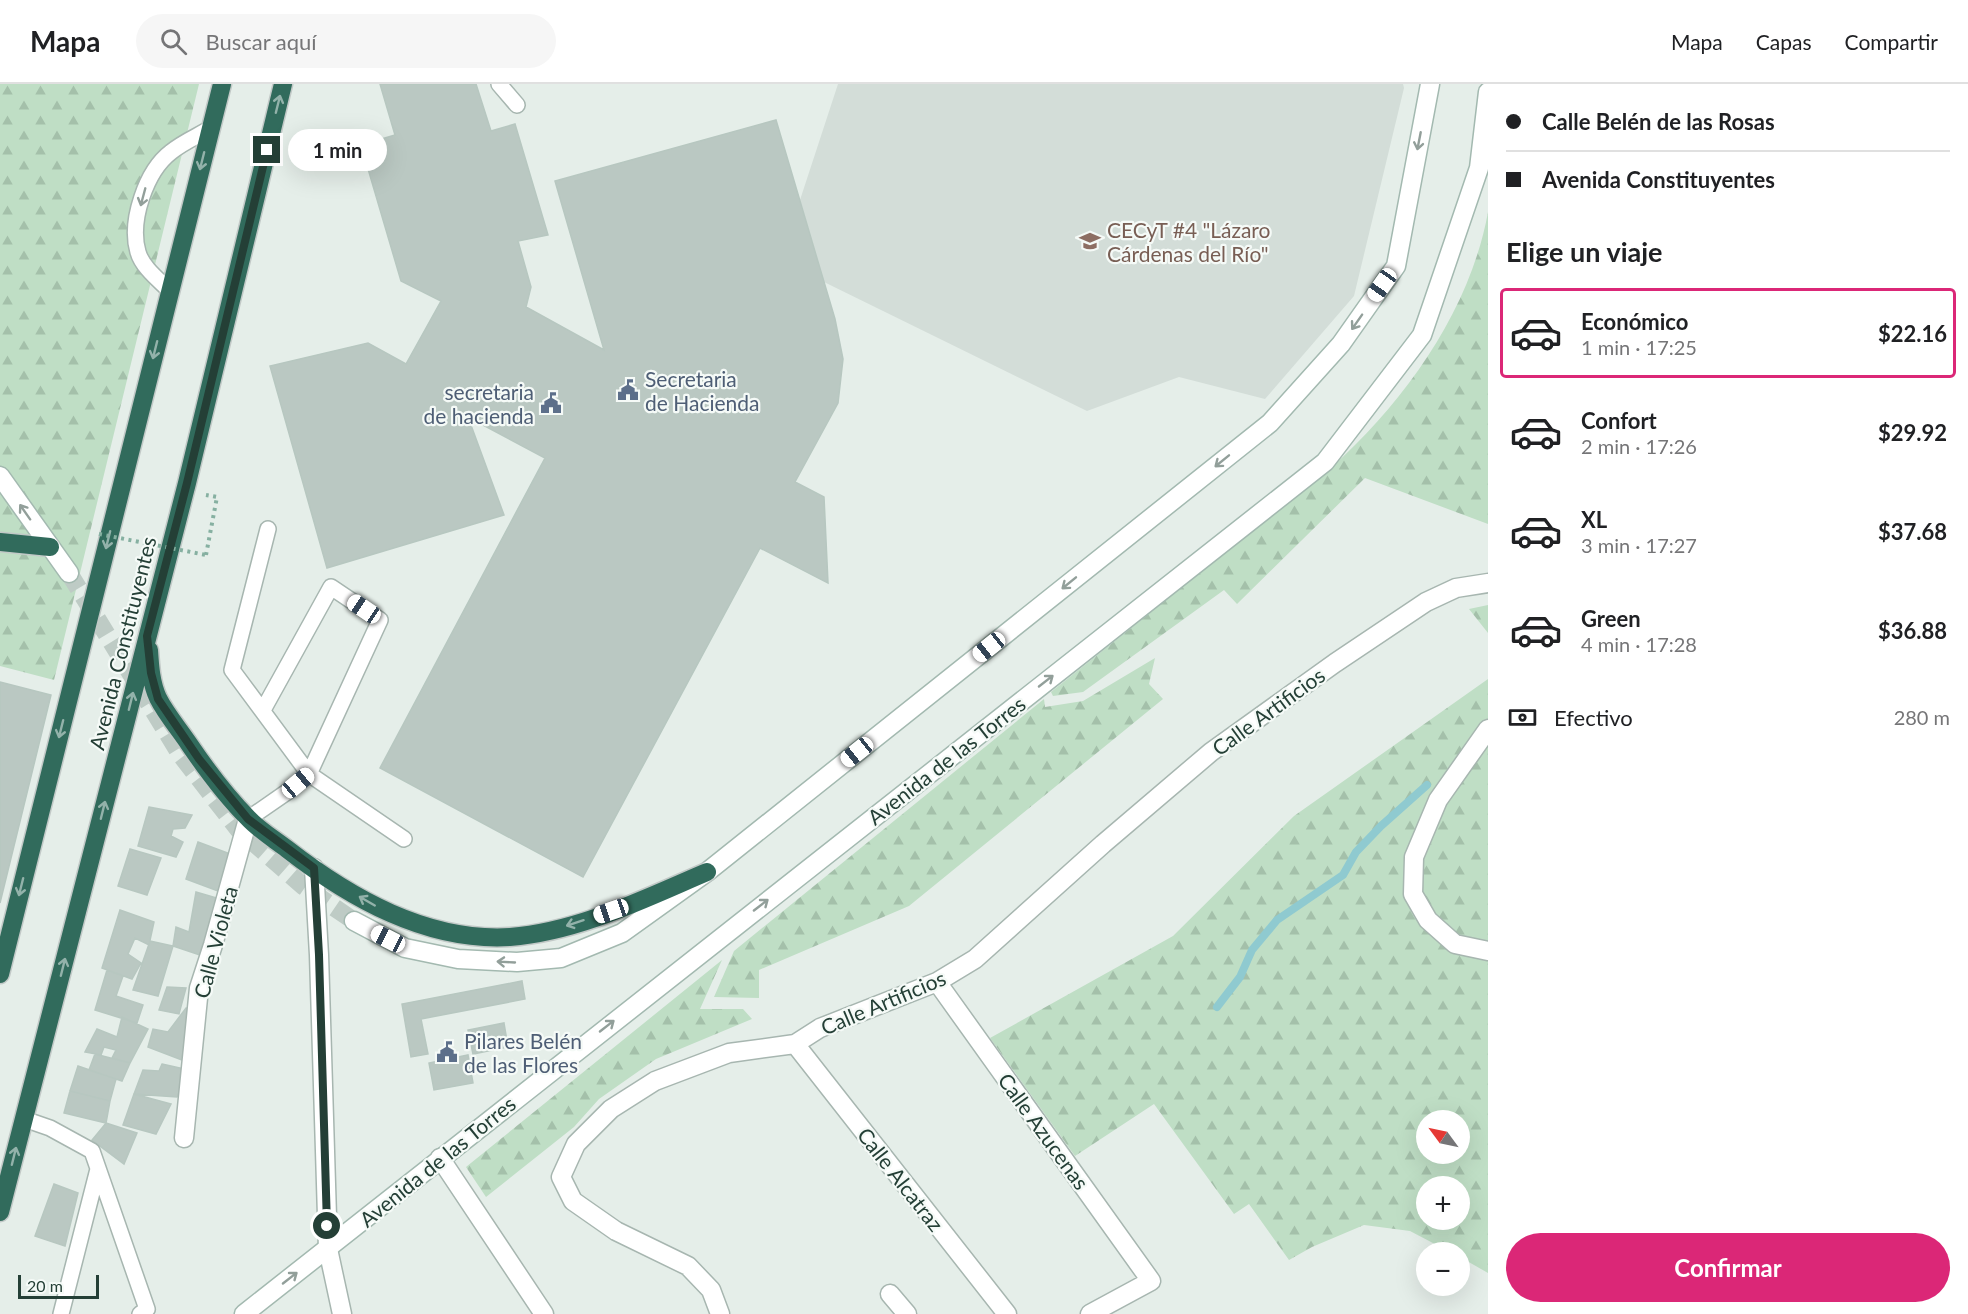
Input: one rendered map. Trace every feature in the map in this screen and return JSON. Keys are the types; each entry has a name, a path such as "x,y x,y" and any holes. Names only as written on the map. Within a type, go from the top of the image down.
{"highway":[{"name":"Avenida Constituyentes","path":"0,974 222,84"},
{"name":"Avenida Constituyentes","path":"0,1212 187,483 283,84"},
{"path":"0,542 50,547"},
{"path":"147,636 151,673 158,699 199,759 248,819 314,868 369,904 414,923 463,934 509,937 554,930 630,905 707,872"}],"street":[{"path":"354,921 405,948 458,959 517,962 561,958 622,933 707,872 1270,423 1341,345 1396,266 1430,84"},
{"name":"Avenida de las Torres","path":"244,1314 1324,462 1422,335 1479,168 1488,92"},
{"path":"0,476 69,573"},
{"name":"Calle Artificios","path":"720,1314 711,1290 688,1266 616,1231 573,1201 561,1177 576,1144 611,1109 655,1081 729,1053 795,1044 820,1028 937,982 975,959 1103,844 1211,752 1335,663 1426,602 1456,588 1488,583"},
{"path":"1488,729 1438,800 1414,857 1413,894 1428,920 1455,944 1488,951"},
{"name":"Calle Violeta","path":"184,1138 199,988 248,819"},
{"path":"314,868 319,955 328,1249 342,1314"},
{"name":"Calle Azucenas","path":"937,982 1151,1281 1090,1314"},
{"name":"Calle Alcatraz","path":"795,1044 1007,1314"},
{"path":"440,1158 544,1314"},
{"path":"890,1294 907,1314"}],"lane":[{"path":"499,84 517,105"},
{"path":"170,291 149,270 138,253 136,223 147,181 170,152 211,128"},
{"path":"268,529 232,670 309,774 404,839"},
{"path":"248,819 309,774 380,620 332,587 263,710"},
{"path":"24,1119 50,1128 92,1151 147,1309 140,1314"},
{"path":"61,1314 98,1169"}],"path":[{"path":"99,534 206,555 217,497"}],"shaded area":[{"name":"CECyT #4 \"Lázaro Cárdenas del Río\"","path":"838,84 1403,84 1404,88 1354,296 1265,399 1179,377 1087,411 824,282 800,200"}],"green space":[{"path":"0,84 199,84 54,680 0,666"},
{"path":"1488,212 1488,524 1365,478 1237,604 1224,590 1083,692 1053,696 1051,692 1332,467 1385,413 1431,352 1450,319 1479,249"},
{"path":"1488,605 1488,633 1469,609"},
{"path":"1155,658 1149,684 1163,699 909,906 759,970 759,998 714,997 734,951 1044,699 1045,707 1083,701"},
{"path":"1488,679 1488,1273 1470,1263 1470,1242 1431,1242 1410,1231 1364,1225 1312,1247 1289,1260 1249,1204 1234,1214 1154,1104 1075,1156 990,1038 1173,936 1294,816"},
{"path":"722,960 700,1009 743,1009 752,1019 656,1059 599,1099 574,1127 486,1197 466,1167"}],"building":[{"path":"380,84 476,84 491,131 515,124 548,235 518,241 531,287 526,307 604,350 555,181 776,120 835,319 843,359 838,403 795,482 824,497 828,583 760,548 583,877 380,768 545,458 468,417 504,515 327,568 270,366 368,343 406,364 441,301 401,281 361,145 395,135"},
{"path":"0,682 51,695 0,903"},
{"path":"149,807 192,815 185,828 173,829 171,836 183,842 176,857 138,846"},
{"path":"198,842 233,855 226,894 186,879"},
{"path":"130,849 161,858 147,895 118,886"},
{"path":"196,892 220,899 203,956 173,946 176,927 189,932"},
{"path":"120,910 154,922 149,945 135,938 128,954 141,963 132,979 102,968"},
{"path":"150,941 173,946 158,996 133,990"},
{"path":"107,970 123,976 116,996 143,1005 137,1023 95,1010"},
{"path":"522,981 525,999 421,1019 428,1054 411,1057 402,1004"},
{"path":"167,987 186,988 179,1014 159,1010"},
{"path":"186,1008 194,1010 182,1060 148,1047 153,1029 168,1032"},
{"path":"122,1017 148,1029 130,1063 112,1058 116,1050 104,1047 101,1055 85,1052 97,1029 117,1037"},
{"path":"504,1023 508,1047 473,1054 468,1030"},
{"path":"95,1054 130,1063 122,1081 89,1070"},
{"path":"468,1055 473,1083 434,1090 429,1063"},
{"path":"162,1064 189,1070 177,1097 134,1094 143,1070 159,1071"},
{"path":"78,1066 116,1079 110,1101 70,1091"},
{"path":"70,1091 110,1101 106,1123 64,1113"},
{"path":"134,1094 171,1104 156,1134 123,1125"},
{"path":"106,1123 137,1133 124,1164 92,1140"},
{"path":"54,1184 78,1193 65,1246 35,1236"}],"waterway":[{"path":"1217,1007 1240,977 1252,950 1277,920 1343,875 1356,852 1427,785"}],"tunnel":[{"path":"69,573 180,754 238,829 303,886 354,921"}],"place":[{"name":"CECyT #4 \"Lázaro Cárdenas del Río\"","path":"1090,241"},
{"name":"Secretaria de Hacienda","path":"628,390"},
{"name":"secretaria de hacienda","path":"551,403"},
{"name":"Pilares Belén de las Flores","path":"447,1052"}],"route":[{"path":"267,150 187,483 147,636 151,673 158,699 199,759 248,819 314,868 319,955 327,1226"}]}
